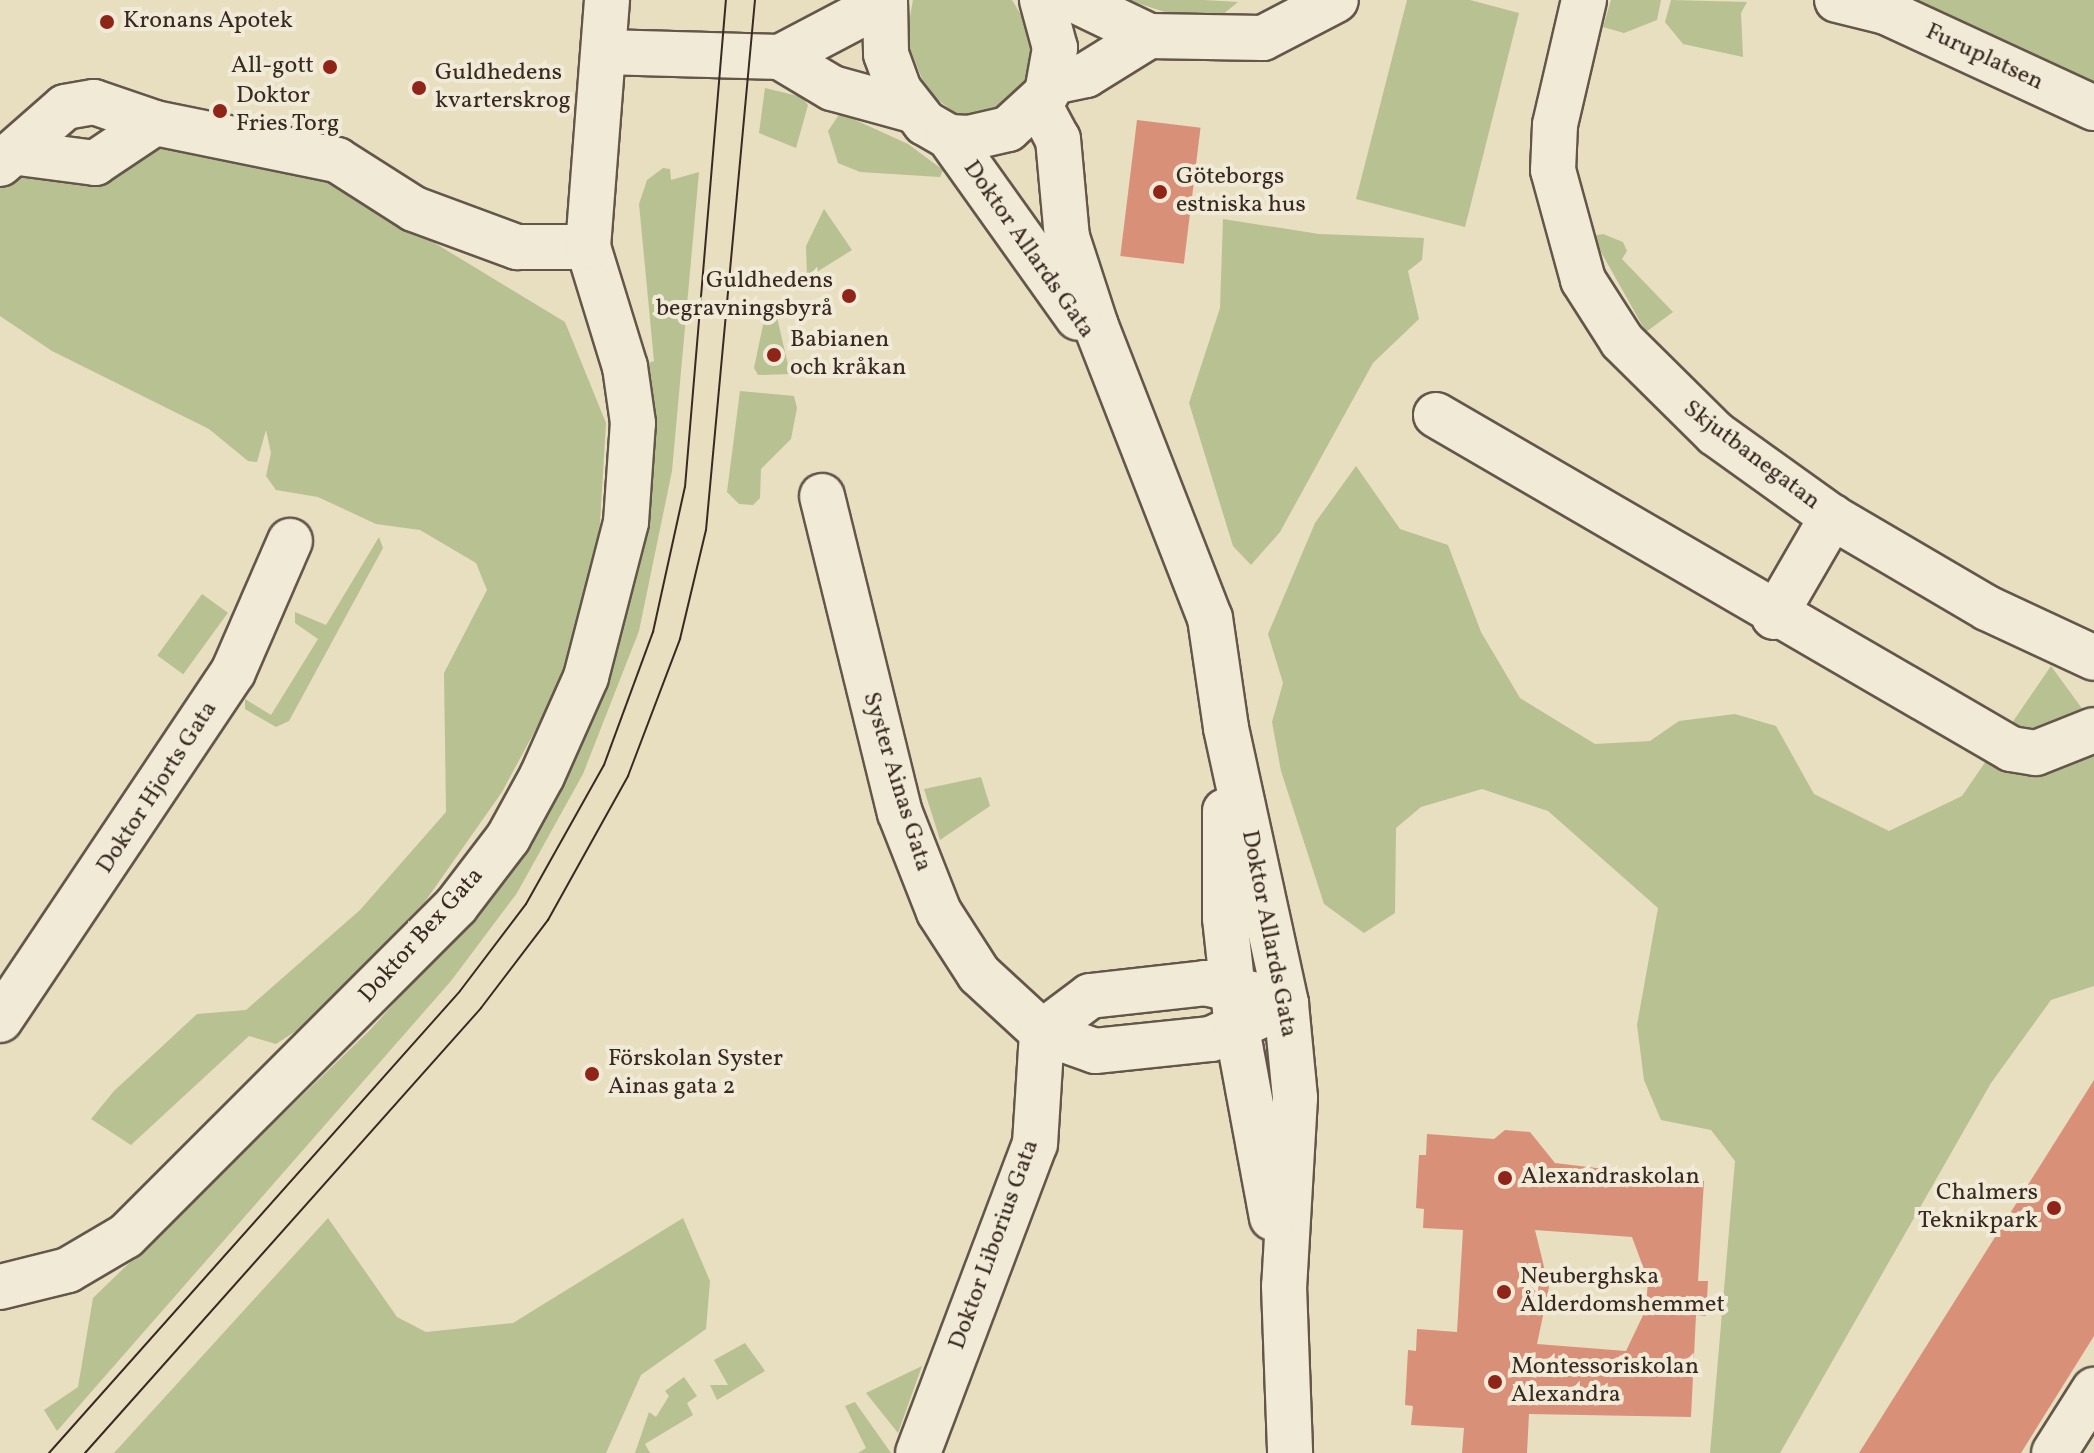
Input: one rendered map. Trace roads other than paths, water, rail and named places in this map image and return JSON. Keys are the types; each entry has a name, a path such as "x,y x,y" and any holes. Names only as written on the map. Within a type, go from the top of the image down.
{"street":[{"path":"9,158 74,103 94,102 155,123 337,160 414,209 517,247 588,247 607,0"},
{"name":"Doktor Allards Gata","path":"1042,0 1055,48 1046,93 1058,139 1067,237 1108,363 1166,495 1210,618 1226,728 1286,1004 1295,1098 1284,1286 1290,1453"},
{"path":"1074,0 1149,36 1263,38 1336,0"},
{"name":"Skjutbanegatan","path":"1584,0 1552,142 1558,198 1583,280 1622,341 1675,398 1832,517 1987,608 2094,658"},
{"name":"Furuplatsen","path":"1837,0 1889,6 2094,108"},
{"path":"780,57 884,2"},
{"name":"Doktor Allards Gata","path":"884,2 891,73 912,110 949,137 1108,363"},
{"path":"1046,93 1086,75 1149,36"},
{"path":"604,52 780,57 832,88 912,110"},
{"name":"Doktor Allards Gata","path":"949,137 1008,129 1046,93"},
{"path":"9,158 95,163 155,123"},
{"name":"Doktor Bex Gata","path":"0,1287 68,1270 126,1236 404,962 508,838 586,677 626,522 633,423 625,367 588,247"},
{"path":"1436,415 1774,617 2011,749 2036,753 2094,730"},
{"name":"Syster Ainas Gata","path":"822,496 880,741 925,879 971,962 1042,1032"},
{"name":"Skjutbanegatan","path":"1774,617 1832,517"},
{"name":"Doktor Hjorts Gata","path":"0,1020 233,672 290,541"},
{"name":"Doktor Allards Gata","path":"1226,728 1225,918 1235,1008 1284,1286"},
{"path":"1042,1032 1090,996 1205,983 1235,1008"},
{"path":"1042,1032 1095,1051 1139,1051 1235,1008 1286,1004"},
{"name":"Doktor Liborius Gata","path":"918,1453 1035,1144 1042,1032"},
{"path":"2054,1453 2094,1390"}],"tram line":[{"path":"49,1453 460,991 526,904 604,765 653,632 685,487 726,0"},
{"path":"85,1453 481,1008 548,920 628,776 680,639 706,530 755,0"}],"place":[{"name":"Kronans Apotek","path":"107,22"},
{"name":"All-gott","path":"330,67"},
{"name":"Guldhedens kvarterskrog","path":"419,88"},
{"name":"Doktor Fries Torg","path":"220,111"},
{"name":"Göteborgs estniska hus","path":"1160,192"},
{"name":"Guldhedens begravningsbyrå","path":"849,296"},
{"name":"Babianen och kråkan","path":"774,355"},
{"name":"Förskolan Syster Ainas gata 2","path":"592,1074"},
{"name":"Alexandraskolan","path":"1505,1178"},
{"name":"Chalmers Teknikpark","path":"2054,1208"},
{"name":"Neuberghska Ålderdomshemmet","path":"1504,1292"},
{"name":"Montessoriskolan Alexandra","path":"1495,1382"}]}
